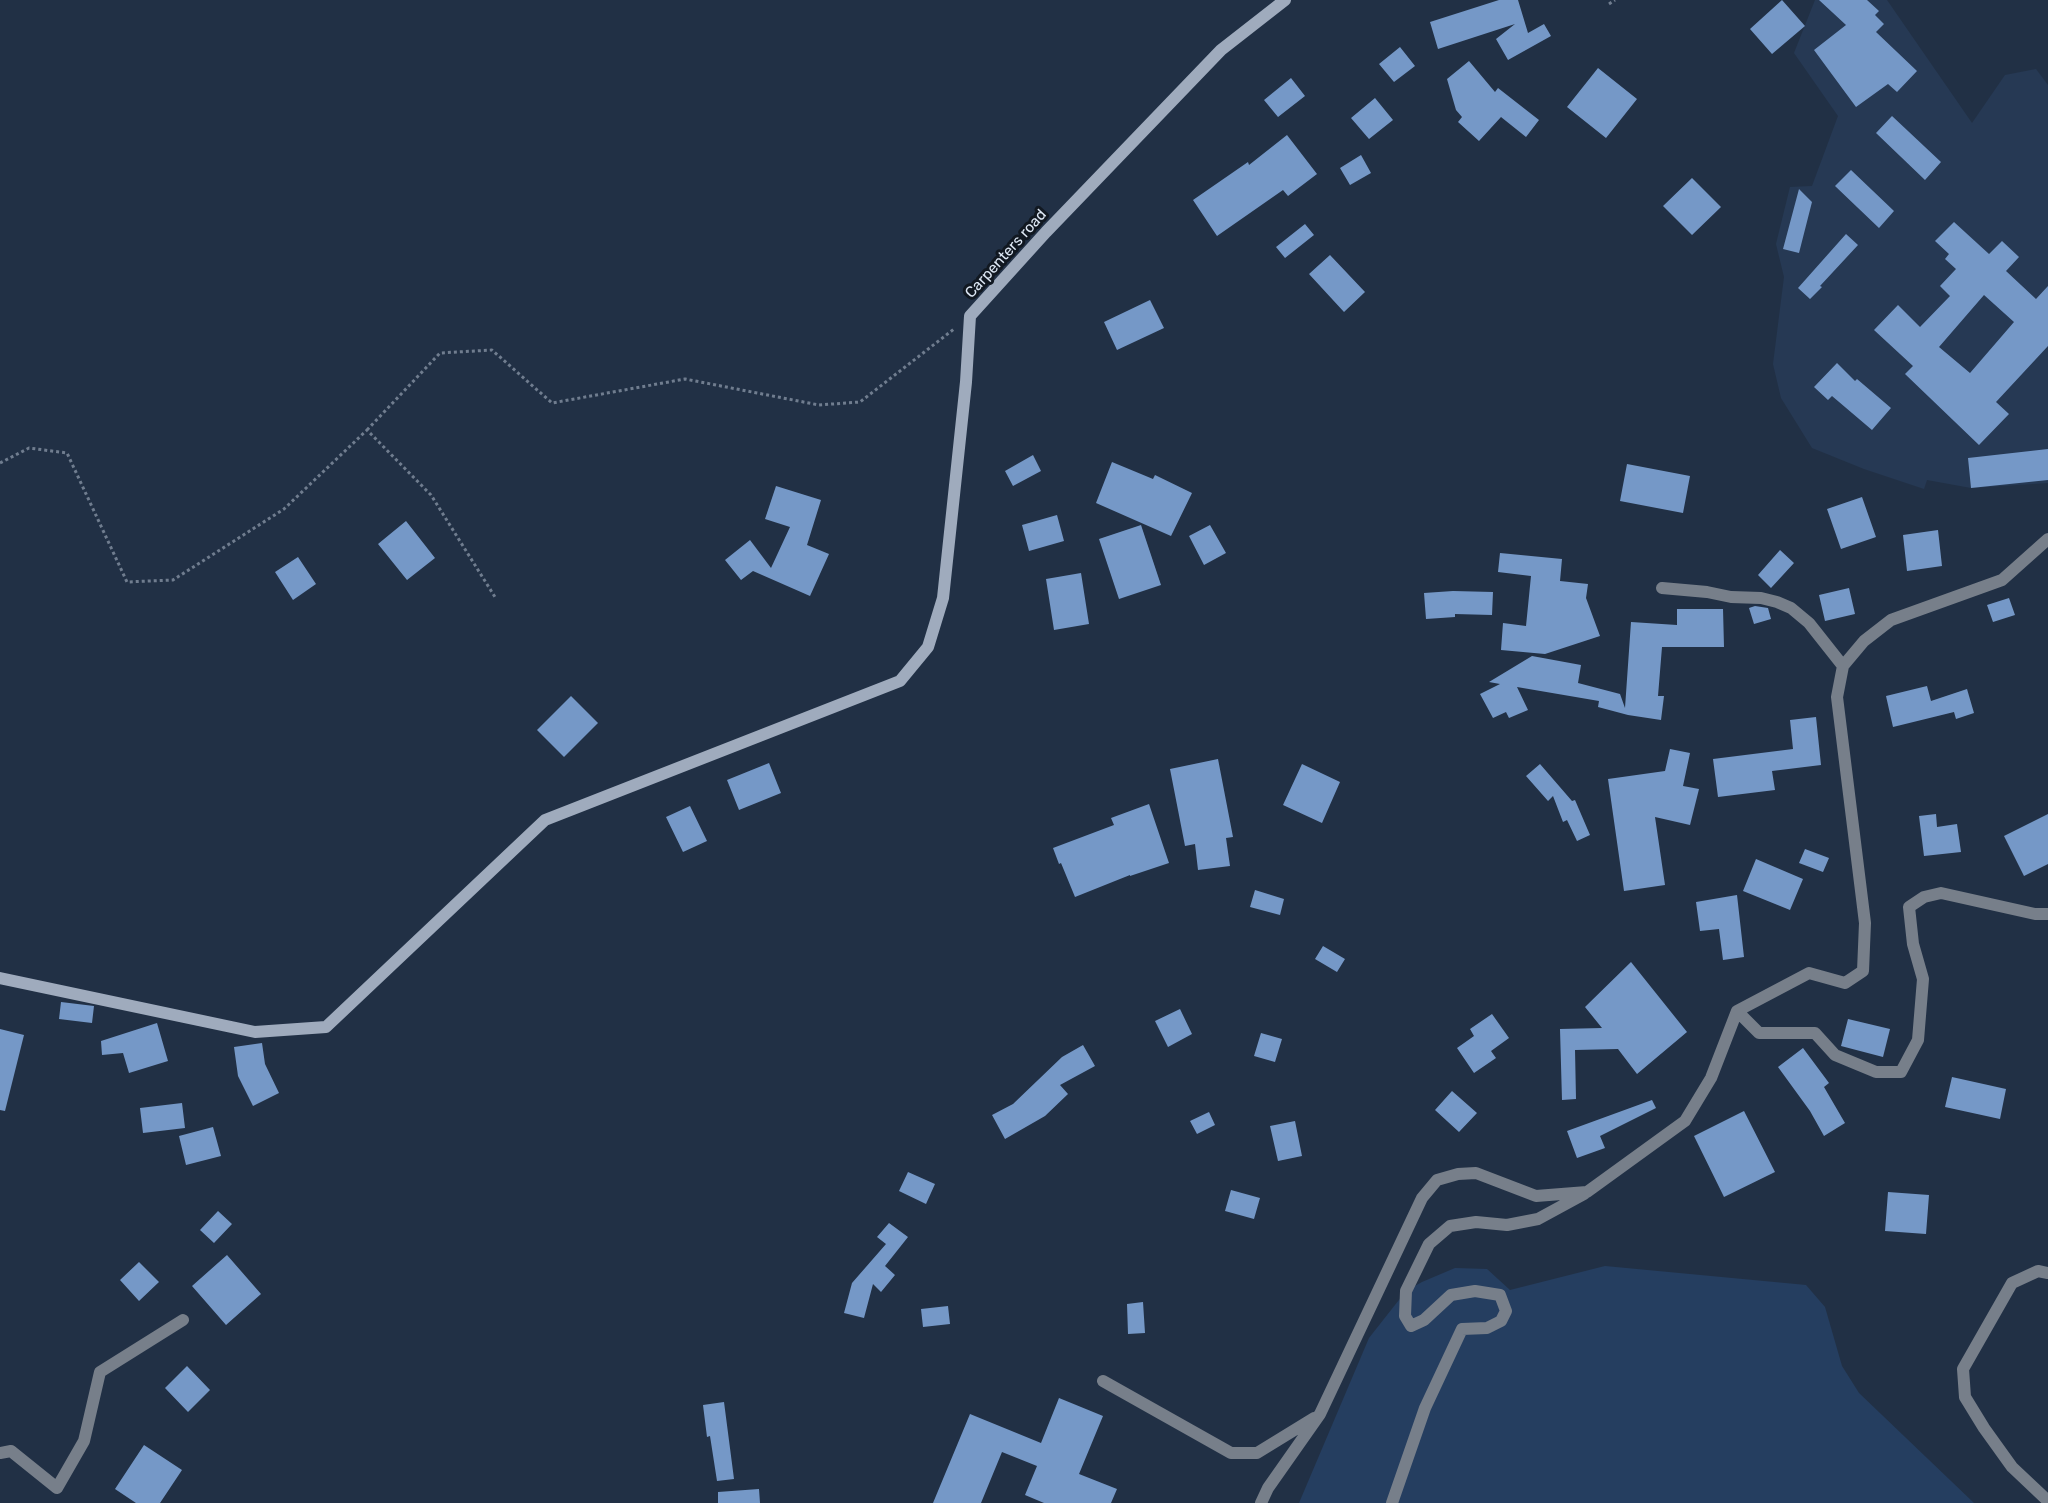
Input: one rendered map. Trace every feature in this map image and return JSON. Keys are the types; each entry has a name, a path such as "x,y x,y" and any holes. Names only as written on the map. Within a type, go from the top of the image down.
{"street":[{"name":"Carpenters road","path":"0,978 255,1032 326,1027 545,820 900,681 928,647 943,598 966,382 970,316 1046,232 1221,50 1285,0"},
{"path":"1392,1503 1425,1407 1462,1329 1487,1328 1501,1321 1506,1311 1500,1295 1475,1291 1451,1295 1424,1320 1412,1326 1405,1316 1406,1291 1429,1244 1450,1226 1476,1222 1507,1225 1538,1219 1587,1192 1685,1121 1711,1078 1737,1011 1809,974 1845,983 1863,971 1865,923 1837,698 1843,666 1864,641 1891,620 2002,580 2048,539"},
{"path":"1662,588 1707,592 1731,597 1761,598 1778,602 1791,608 1809,623 1843,666"},
{"path":"1737,1011 1759,1033 1815,1033 1835,1055 1876,1072 1901,1072 1918,1040 1923,979 1913,944 1909,907 1924,897 1941,893 2035,914 2048,914"},
{"path":"1261,1503 1268,1488 1320,1414 1422,1198 1437,1180 1458,1174 1476,1173 1536,1196 1587,1192"},
{"path":"2048,1273 2038,1271 2012,1283 1963,1369 1965,1396 1984,1428 2012,1467 2048,1501"},
{"path":"0,1453 11,1451 57,1488 84,1441 100,1372 183,1320"},
{"path":"1103,1381 1231,1453 1257,1453 1320,1414"}],"path":[{"path":"1609,4 1615,0"},
{"path":"0,463 28,448 67,453 127,582 173,580 284,509 367,430 440,353 492,350 552,403 685,379 819,405 860,402 970,316"},
{"path":"367,430 431,495 495,597"}],"shaded area":[{"path":"1815,0 1887,0 1972,123 2005,75 2036,69 2048,85 2048,483 1971,488 1927,480 1924,489 1864,469 1812,448 1781,398 1773,364 1784,277 1776,244 1790,187 1812,186 1838,116 1794,53"},
{"path":"1605,1266 1806,1285 1825,1307 1842,1366 1859,1393 1974,1503 1299,1503 1369,1338 1406,1291 1455,1268 1487,1269 1510,1290"}],"building":[{"path":"1499,0 1518,0 1528,33 1544,24 1551,36 1508,60 1496,39 1515,24 1438,49 1430,22"},
{"path":"1782,0 1805,26 1772,54 1750,29"},
{"path":"1819,0 1867,0 1879,11 1875,15 1884,24 1876,32 1917,71 1897,92 1888,84 1856,107 1814,50 1846,25"},
{"path":"1400,47 1415,66 1394,82 1379,64"},
{"path":"1469,61 1495,92 1498,88 1539,120 1526,137 1501,117 1479,141 1458,122 1462,117 1456,110 1447,79"},
{"path":"1598,68 1637,99 1606,138 1567,107"},
{"path":"1291,78 1305,96 1278,117 1264,100"},
{"path":"1375,98 1393,120 1369,139 1351,118"},
{"path":"1892,116 1941,162 1925,180 1876,133"},
{"path":"1287,135 1317,174 1288,196 1283,190 1217,236 1193,200 1248,162 1249,165"},
{"path":"1361,155 1371,173 1350,185 1340,168"},
{"path":"1851,170 1894,211 1879,228 1835,186"},
{"path":"1692,178 1721,207 1692,235 1663,206"},
{"path":"1799,189 1812,202 1799,253 1783,249"},
{"path":"1954,222 1989,254 2002,241 2019,257 2006,271 2036,299 2048,286 2048,346 1996,402 2009,414 1979,445 1905,374 1913,366 1874,330 1898,305 1920,327 1950,296 1940,286 1956,269 1945,259 1949,254 1935,241","holes":["1984,295 2014,322 1970,373 1939,347"]},
{"path":"1305,224 1314,235 1285,258 1276,247"},
{"path":"1846,234 1858,245 1810,299 1798,288"},
{"path":"1330,255 1365,292 1344,312 1309,274"},
{"path":"1150,300 1164,328 1117,350 1104,322"},
{"path":"1837,363 1855,381 1857,379 1891,408 1872,430 1832,396 1828,400 1814,387"},
{"path":"2048,449 2048,480 1971,488 1968,458"},
{"path":"1033,455 1041,471 1013,486 1005,471"},
{"path":"1112,462 1153,479 1155,475 1192,493 1171,536 1096,503"},
{"path":"1627,464 1690,476 1683,513 1620,501"},
{"path":"776,486 821,500 807,545 829,554 810,596 753,571 741,580 725,560 750,540 771,568 790,527 765,519"},
{"path":"1862,497 1876,537 1841,549 1827,509"},
{"path":"1057,515 1064,541 1029,551 1022,525"},
{"path":"406,521 435,558 407,580 378,544"},
{"path":"1141,525 1161,585 1119,599 1099,539"},
{"path":"1210,525 1226,553 1204,565 1189,536"},
{"path":"1938,530 1942,566 1907,571 1903,535"},
{"path":"1780,550 1794,563 1771,588 1758,575"},
{"path":"1500,553 1562,559 1560,581 1588,584 1586,598 1600,636 1545,654 1501,650 1503,623 1526,626 1531,576 1498,572"},
{"path":"298,557 316,584 293,600 275,572"},
{"path":"1081,573 1089,624 1054,630 1046,579"},
{"path":"1849,588 1855,614 1825,621 1819,595"},
{"path":"1493,592 1492,615 1455,614 1455,617 1426,619 1424,593"},
{"path":"2009,598 2015,615 1993,622 1987,605"},
{"path":"1755,606 1768,608 1771,619 1754,624 1749,608"},
{"path":"1677,609 1723,609 1724,647 1662,647 1658,696 1664,696 1661,720 1598,707 1599,701 1517,687 1528,710 1509,718 1506,712 1493,718 1480,694 1500,684 1489,682 1532,656 1581,665 1578,683 1620,694 1625,708 1631,622 1677,625"},
{"path":"1927,686 1931,701 1967,689 1974,713 1956,719 1954,712 1893,727 1886,696"},
{"path":"571,696 598,723 564,757 537,730"},
{"path":"1816,717 1821,765 1772,771 1775,790 1718,797 1713,759 1793,749 1790,720"},
{"path":"1670,749 1690,753 1683,786 1699,789 1690,825 1655,817 1665,885 1624,891 1608,779 1665,771"},
{"path":"1218,759 1233,837 1226,838 1230,866 1198,870 1195,844 1185,846 1170,769"},
{"path":"769,763 781,793 739,810 727,780"},
{"path":"1302,764 1340,782 1322,823 1283,805"},
{"path":"1540,764 1572,801 1575,800 1590,835 1577,841 1567,820 1563,822 1553,796 1548,801 1526,776"},
{"path":"1149,804 1169,863 1130,875 1075,897 1053,848 1114,825 1111,818"},
{"path":"690,806 707,841 683,852 666,817"},
{"path":"1936,814 1937,827 1957,824 1961,852 1924,856 1919,816"},
{"path":"2048,814 2048,864 2024,876 2004,836"},
{"path":"1805,849 1829,858 1823,872 1799,863"},
{"path":"1756,859 1803,879 1790,910 1743,891"},
{"path":"1255,890 1284,899 1280,915 1250,907"},
{"path":"1737,895 1744,957 1723,960 1719,929 1700,931 1696,902"},
{"path":"1323,946 1345,959 1337,972 1315,959"},
{"path":"1631,962 1687,1032 1637,1074 1618,1049 1575,1050 1576,1099 1562,1100 1560,1029 1602,1028 1585,1007"},
{"path":"61,1002 94,1006 92,1023 59,1019"},
{"path":"1180,1009 1192,1034 1168,1047 1155,1021"},
{"path":"1492,1014 1509,1038 1491,1051 1496,1058 1474,1073 1457,1048 1474,1036 1470,1029"},
{"path":"1848,1019 1890,1029 1883,1057 1841,1046"},
{"path":"157,1023 168,1061 129,1073 123,1053 102,1055 101,1041"},
{"path":"0,1029 24,1035 5,1111 0,1110"},
{"path":"1261,1033 1282,1039 1275,1062 1254,1056"},
{"path":"262,1043 265,1064 279,1093 253,1106 238,1076 234,1047"},
{"path":"1083,1045 1095,1066 1060,1085 1068,1094 1045,1116 1005,1139 992,1115 1013,1104 1062,1057"},
{"path":"1803,1048 1829,1083 1824,1087 1845,1123 1824,1136 1810,1111 1778,1067"},
{"path":"1952,1077 2006,1089 2000,1119 1945,1107"},
{"path":"1452,1091 1477,1113 1459,1132 1435,1110"},
{"path":"1652,1100 1656,1108 1600,1136 1605,1148 1577,1158 1567,1131"},
{"path":"182,1103 185,1128 143,1133 140,1108"},
{"path":"1744,1111 1775,1172 1724,1197 1694,1136"},
{"path":"1209,1112 1215,1125 1197,1134 1190,1121"},
{"path":"1295,1121 1302,1156 1278,1161 1270,1126"},
{"path":"213,1127 221,1156 186,1165 179,1136"},
{"path":"908,1172 935,1184 926,1204 899,1191"},
{"path":"1231,1190 1260,1198 1254,1219 1225,1211"},
{"path":"1888,1192 1929,1195 1926,1234 1885,1231"},
{"path":"218,1211 232,1224 214,1243 200,1230"},
{"path":"889,1223 908,1237 885,1266 895,1275 881,1292 873,1284 864,1318 844,1313 852,1283 886,1244 877,1237"},
{"path":"227,1255 261,1294 226,1325 192,1286"},
{"path":"139,1262 159,1282 139,1301 120,1280"},
{"path":"1143,1302 1145,1333 1128,1334 1127,1304"},
{"path":"948,1306 950,1324 923,1327 921,1309"},
{"path":"187,1366 210,1390 188,1412 165,1388"},
{"path":"1059,1398 1103,1416 1079,1474 1117,1489 1111,1503 1044,1503 1025,1495 1037,1466 1002,1452 981,1503 933,1503 970,1414 1041,1443"},
{"path":"724,1402 734,1479 717,1481 710,1436 707,1437 703,1405"},
{"path":"144,1445 182,1470 160,1503 136,1503 115,1489"},
{"path":"759,1489 760,1503 718,1503 718,1492"}]}
